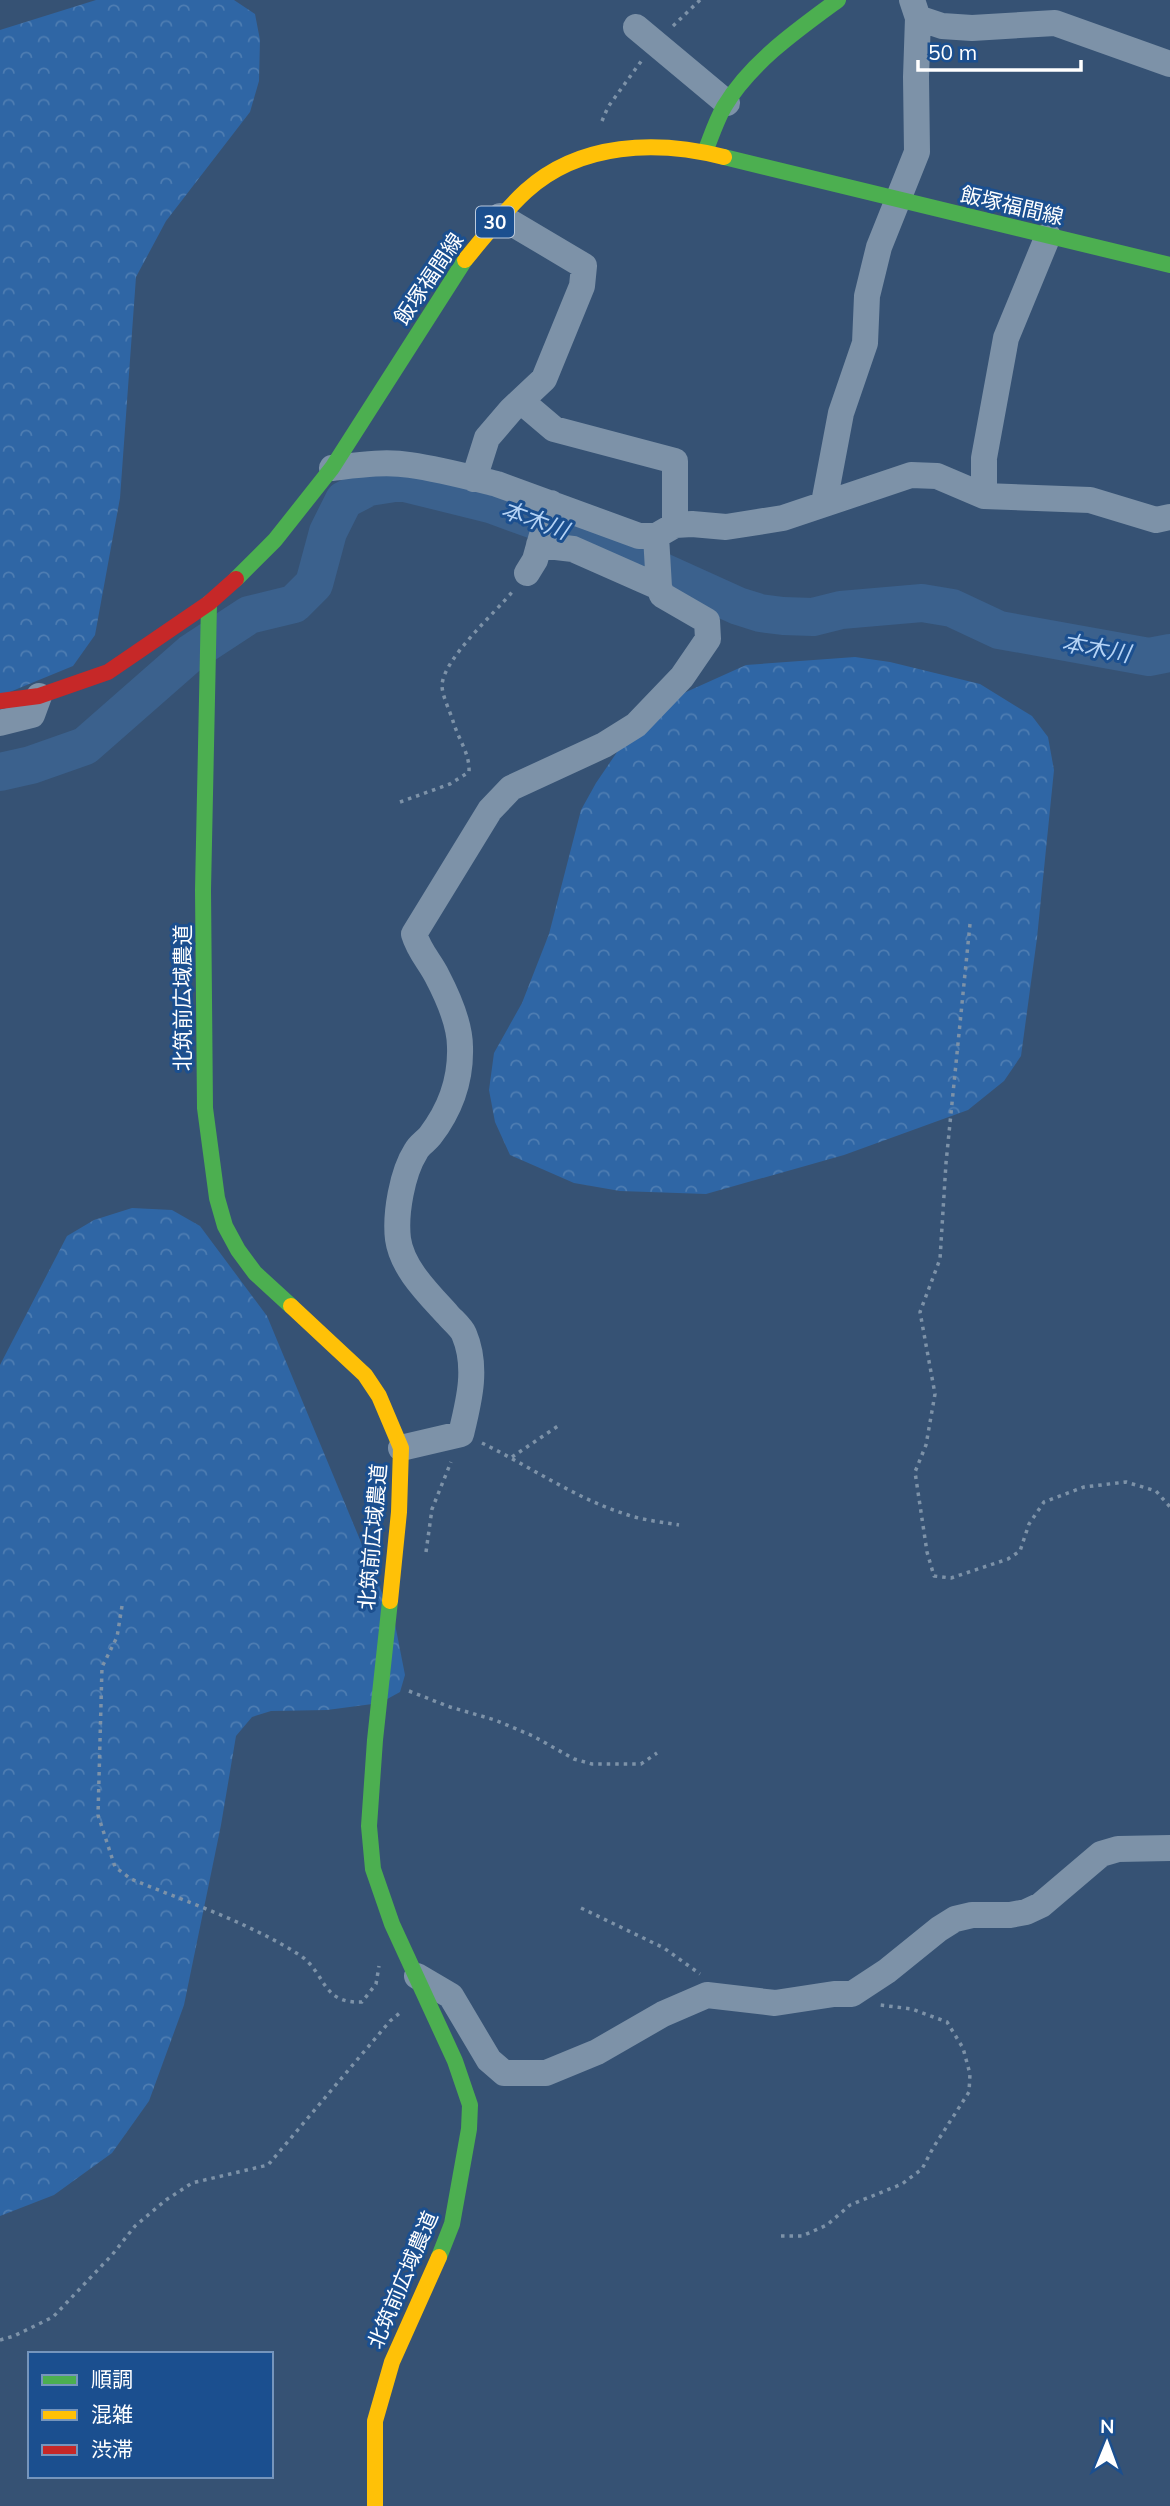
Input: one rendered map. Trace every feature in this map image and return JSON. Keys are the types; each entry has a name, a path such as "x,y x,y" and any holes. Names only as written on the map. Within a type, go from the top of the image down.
{"street":[{"path":"705,152 727,103 791,35 838,0"},
{"path":"915,9 943,26 972,28 1055,23 1170,64"},
{"path":"824,503 841,413 865,344 867,296 878,247 917,152 915,9"},
{"path":"645,35 727,103"},
{"name":"飯塚福間線","path":"0,701 39,696 108,672 209,603 242,574 275,540 332,468 462,264 500,216 528,189 556,170 589,155 642,146 705,152 896,201 1170,265"},
{"path":"474,479 487,438 544,379 582,286 584,265 500,216"},
{"path":"984,496 985,458 1006,338 1048,236"},
{"path":"401,1448 461,1433 471,1393 472,1372 464,1332 422,1287 406,1263 398,1240 401,1188 416,1151 431,1135 451,1102 459,1079 460,1056 456,1019 414,934 489,810 511,788 604,745 636,725 682,677 708,639 707,621 662,595 659,587 675,461 554,429 521,401"},
{"path":"332,468 409,464 474,479 551,503 639,536 692,524 726,527 783,517 911,475 937,476 984,496 1090,500 1156,520 1170,517"},
{"path":"527,573 535,560 551,503"},
{"path":"539,545 573,549 659,587"},
{"name":"北筑前広域農道","path":"209,603 203,890 205,1108 216,1198 225,1226 255,1273 365,1375 379,1396 401,1448 399,1511 369,1826 373,1869 392,1924 463,2081 470,2105 470,2129 452,2224 391,2362 374,2421 375,2506"},
{"path":"0,723 32,715 39,696"},
{"path":"421,1984 451,1996 489,2060 503,2073 546,2073 597,2052 663,2014 709,1995 775,2003 852,1994 887,1972 955,1919 972,1915 1010,1915 1026,1912 1041,1905 1101,1854 1118,1849 1170,1848"}],"path":[{"path":"589,155 608,107 645,35 699,0"},
{"path":"400,802 450,784 469,772 470,758 456,731 442,687 446,670 527,573"},
{"path":"970,924 945,1176 940,1259 920,1312 935,1394 926,1445 915,1472 927,1552 934,1576 951,1578 1008,1559 1020,1551 1029,1524 1044,1502 1084,1487 1126,1482 1156,1491 1170,1507"},
{"path":"512,1457 561,1424"},
{"path":"425,1557 432,1508 461,1433 512,1457 576,1493 625,1514 679,1525"},
{"path":"122,1606 117,1637 102,1667 98,1815 115,1867 131,1879 264,1935 301,1955 334,1997 347,2002 362,2001 376,1984 380,1955"},
{"path":"381,1680 508,1726 533,1736 574,1759 592,1764 641,1764 657,1753"},
{"path":"581,1908 664,1948 699,1974 709,1995"},
{"path":"0,2340 53,2317 113,2255 135,2226 192,2183 268,2165 421,1984"},
{"path":"781,2236 802,2236 827,2225 850,2205 902,2184 922,2169 970,2092 970,2074 963,2048 947,2022 912,2009 870,2003 852,1994"}],"green space":[{"path":"96,0 234,0 255,14 260,40 259,81 250,112 166,221 136,277 120,498 95,635 73,666 0,696 0,30"},
{"path":"855,657 890,662 980,684 1032,716 1048,737 1054,770 1037,938 1021,1056 1004,1081 968,1110 844,1155 706,1194 620,1191 574,1183 510,1155 495,1122 489,1090 494,1053 522,1003 549,934 581,810 630,733 675,697 746,665"},
{"path":"132,1208 172,1210 200,1226 267,1316 395,1624 405,1675 400,1692 380,1703 327,1710 271,1711 252,1717 236,1736 221,1825 184,2005 149,2101 112,2153 54,2195 0,2216 0,1365 67,1236 94,1220"}],"waterway":[{"name":"本木川","path":"0,772 31,765 85,746 191,653 249,615 294,604 314,584 328,532 344,500 369,487 401,482 490,504 601,544 738,606 760,613 813,617 841,610 922,603 952,608 999,630 1149,657 1170,653"}],"traffic: fast":[{"path":"705,152 724,107 747,76 775,48 838,0"},
{"path":"724,157 1170,265"},
{"path":"236,579 275,540 332,468 465,260"},
{"path":"209,603 203,890 205,1108 217,1198 225,1226 255,1273 291,1306"},
{"path":"390,1601 369,1826 373,1869 392,1924 455,2061 470,2105 469,2129 452,2224 439,2257"}],"traffic: slow":[{"path":"465,260 526,191 547,175 570,163 595,154 646,147 672,148 724,157"},
{"path":"291,1306 365,1375 379,1396 401,1448 399,1512 390,1601"},
{"path":"375,2506 375,2421 392,2362 439,2257"}],"traffic: jam":[{"path":"0,701 39,696 108,672 209,603 236,579"}]}
